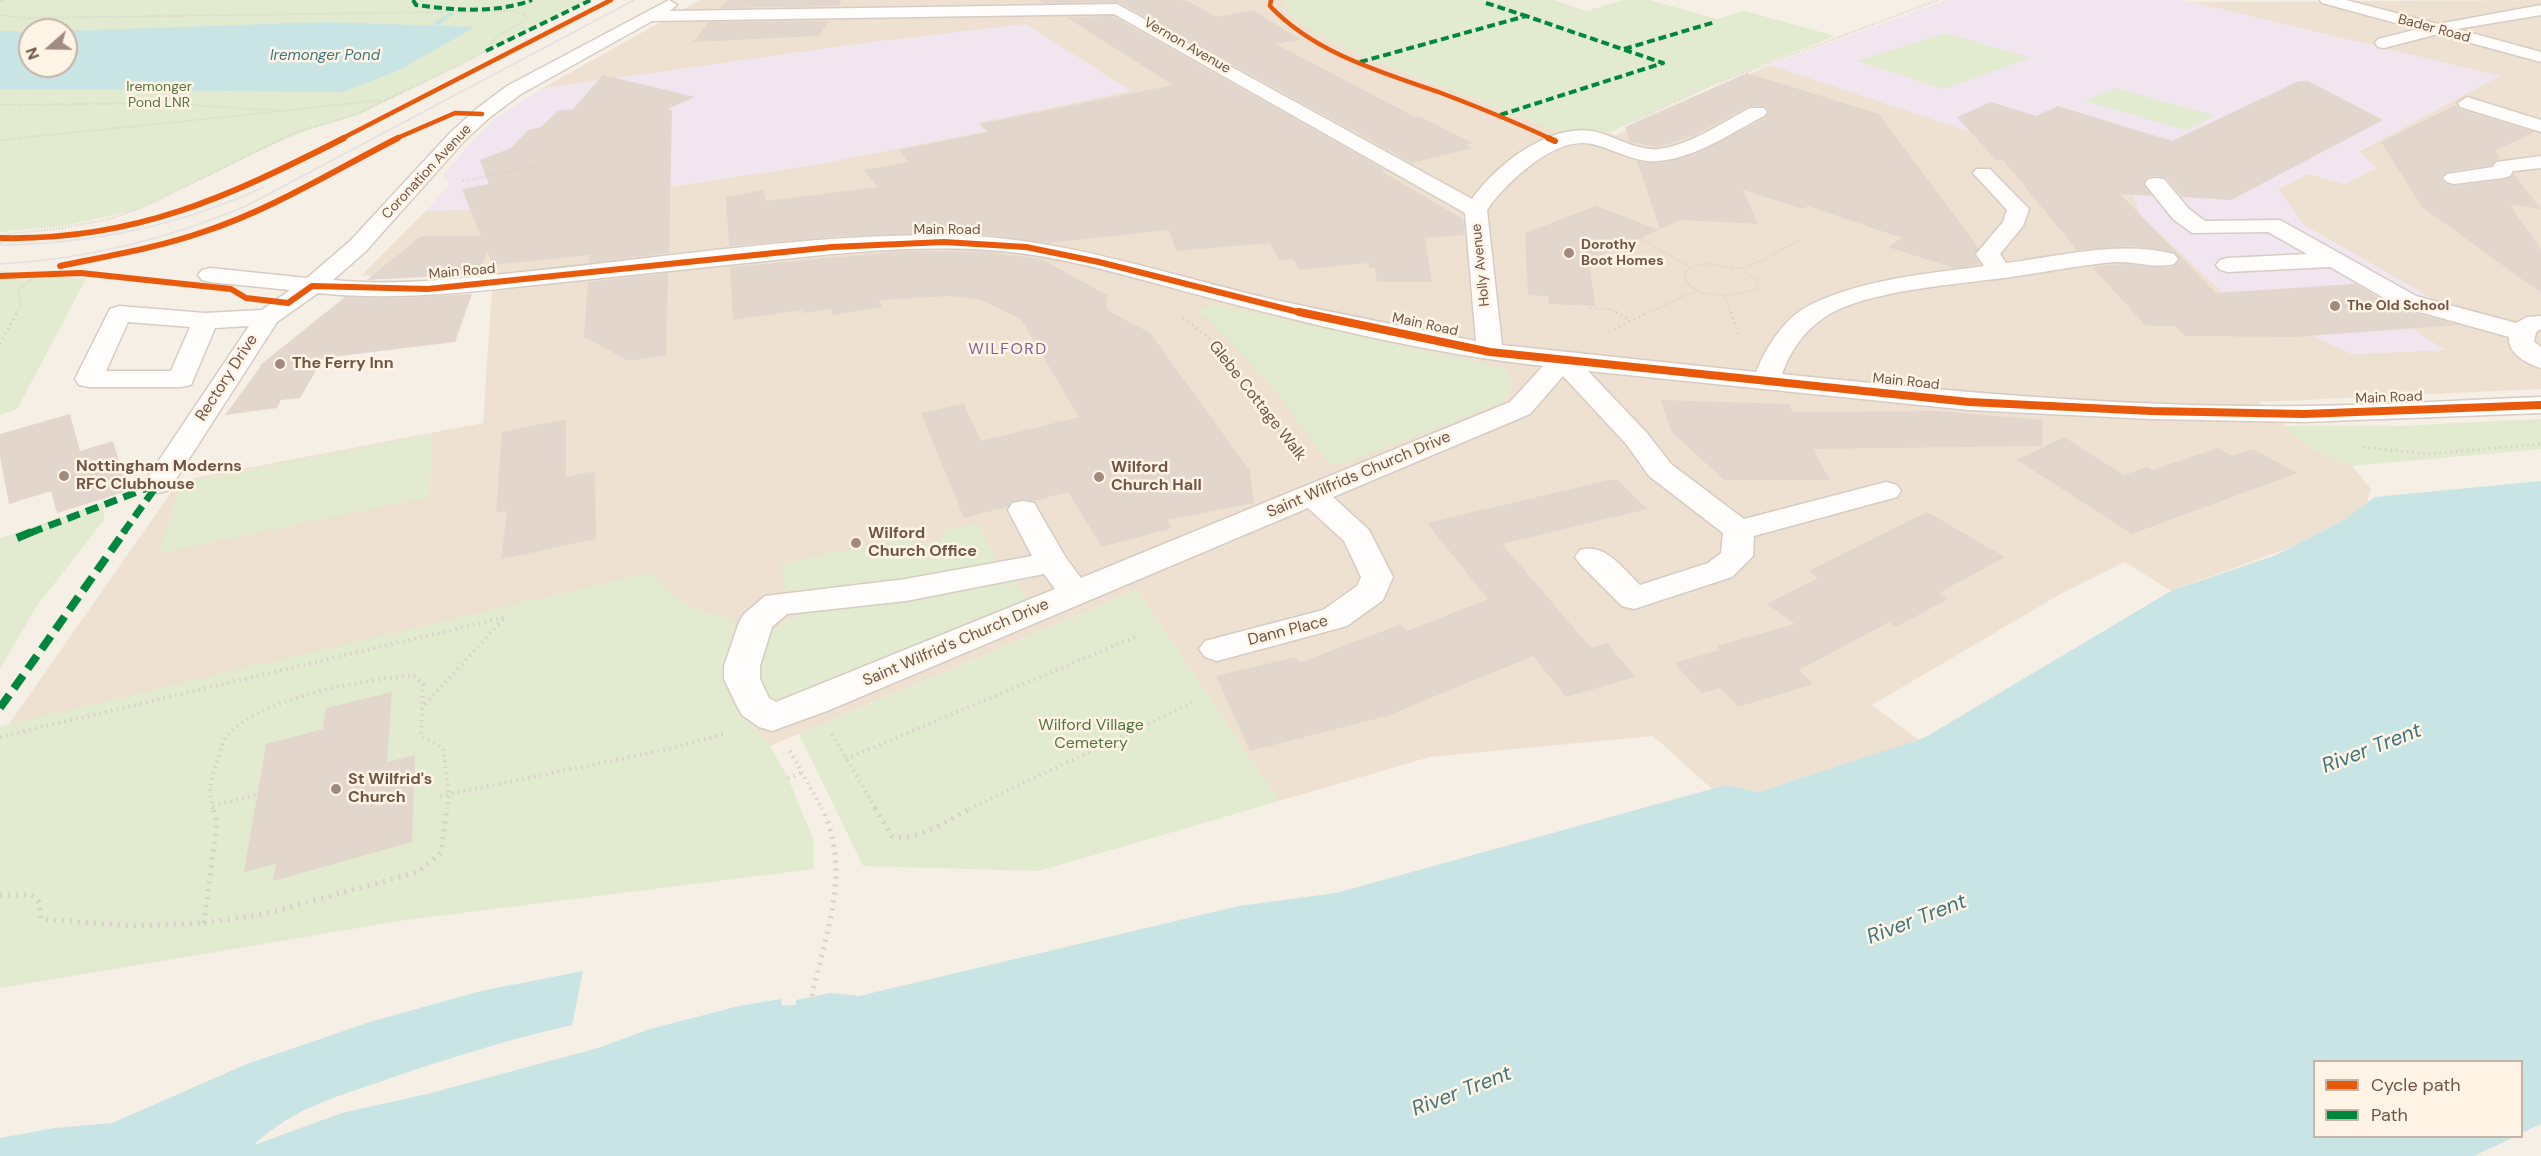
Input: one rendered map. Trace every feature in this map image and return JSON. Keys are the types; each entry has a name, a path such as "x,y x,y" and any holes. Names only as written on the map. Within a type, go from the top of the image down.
{"street":[{"name":"Coronation Avenue","path":"312,286 358,246 457,137 497,102 678,0"},
{"name":"Bader Road","path":"2328,0 2541,57"},
{"name":"Vernon Avenue","path":"649,16 1117,9 1476,210"},
{"path":"2384,43 2503,15 2541,10"},
{"path":"2467,103 2541,126"},
{"name":"Holly Avenue","path":"1490,352 1476,210 1481,200 1518,165 1556,141 1578,136 1645,153 1664,154 1757,112"},
{"path":"2454,178 2503,172 2503,166 2541,162"},
{"path":"1999,271 1988,254 1996,241 2017,220 2018,209 1975,172 2009,174"},
{"path":"2156,184 2181,214 2200,228 2272,225 2407,301 2531,327 2521,345 2541,360"},
{"name":"Main Road","path":"210,275 312,286 428,290 753,254 896,243 988,243 1099,262 1270,306 1490,352 1563,360 1969,402 2151,411 2304,414 2541,405"},
{"path":"1766,381 1775,357 1795,329 1817,311 1862,294 1999,271 2117,255 2166,257"},
{"path":"2228,266 2334,260"},
{"name":"Rectory Drive","path":"158,484 268,317 312,286"},
{"path":"205,321 268,317"},
{"path":"1563,360 1637,439 1660,470 1739,530"},
{"name":"Saint Wilfrids Church Drive","path":"1139,566 1520,408 1563,360"},
{"path":"1739,530 1886,491"},
{"name":"Dann Place","path":"1217,649 1335,618 1371,592 1377,577 1366,551 1358,537 1319,492"},
{"path":"1023,510 1052,562 1075,593"},
{"path":"1592,557 1634,598 1720,570 1737,556 1739,530"},
{"path":"772,718 755,706 742,679 742,666 756,622 777,604 906,590 1052,562"},
{"name":"Saint Wilfrid's Church Drive","path":"772,718 1139,566"}],"path":[{"path":"0,1 4,0"},
{"path":"1597,139 1709,86 1938,0"},
{"path":"0,15 25,18 511,11 524,14 527,20 496,37 486,51 388,99 354,115 293,133 142,208 63,228 0,235"},
{"path":"0,140 388,99"},
{"path":"0,105 90,106 164,103 281,111"},
{"path":"410,190 559,161"},
{"path":"0,243 10,238"},
{"path":"1640,238 1690,267"},
{"path":"1742,268 1800,240"},
{"path":"1716,263 1742,268 1752,274 1758,282 1756,289 1747,294 1725,296 1698,290 1684,277 1690,267 1716,263"},
{"path":"0,344 21,305 18,290 37,275"},
{"path":"1563,360 1630,320 1698,290"},
{"path":"1725,296 1739,336"},
{"path":"1588,308 1611,309 1630,320"},
{"path":"0,737 506,617 421,710"},
{"path":"846,759 1137,636"},
{"path":"0,895 32,895 39,902 41,919 132,926 204,923 264,914 418,872 441,853 449,794 442,748 421,736 423,684 414,676 388,676 286,700 248,717 225,739 208,790 217,822 204,923"},
{"path":"814,702 891,836 899,838 915,835 1192,703"},
{"path":"440,796 673,748 772,718 835,842 837,868 812,996"},
{"path":"788,778 801,773"},
{"path":"213,806 258,794"}],"shaded area":[{"path":"700,0 1283,0 1290,15 1316,33 1363,56 1561,132 1595,129 1616,135 1770,65 2130,185 2223,293 2352,354 2444,350 2401,322 2427,317 2448,308 2304,225 2278,189 2308,174 2345,184 2377,168 2358,152 2499,76 2191,2 2541,0 2541,389 2259,402 2308,446 2352,466 2371,489 2367,503 2341,522 2294,546 2171,591 2125,562 2064,592 1872,705 1919,740 1759,792 1726,785 1712,789 1653,736 1430,757 1279,801 1137,590 770,746 752,725 9,724 179,481 483,423 493,273 361,276 426,211 513,207 595,198 813,165 986,131 880,41 541,89"},
{"path":"1947,0 2183,0 2500,76 2358,151 2377,168 2345,184 2308,174 2278,189 2304,225 2448,308 2446,317 2402,322 2445,350 2352,354 2223,293 2141,216 2129,185 1770,65"},
{"path":"1026,24 1131,91 978,123 987,131 813,165 595,198 513,207 426,211 450,184 443,176 445,173 478,135 496,118 541,89 880,41"}],"green space":[{"name":"Iremonger Pond LNR","path":"0,0 589,0 361,114 308,130 277,143 136,210 64,226 0,232"},
{"path":"1283,0 1554,0 1586,11 1624,0 1649,0 1717,19 1745,11 1835,36 1708,86 1609,133 1595,129 1561,132 1363,56 1316,33 1290,15"},
{"path":"1945,33 2031,58 1943,89 1857,61"},
{"path":"2116,88 2215,116 2185,130 2085,101"},
{"path":"0,271 86,279 17,409 0,415"},
{"path":"1214,304 1507,369 1512,389 1504,401 1348,462 1331,464 1312,443 1280,396 1207,317 1195,311"},
{"path":"2541,419 2541,449 2352,466 2308,446 2284,426 2397,426"},
{"path":"433,434 429,497 159,553 181,483"},
{"path":"103,503 104,520 36,607 0,669 0,538"},
{"path":"977,523 1000,567 843,587 785,591 781,564 912,536 916,546 943,540 941,531"},
{"path":"651,572 679,598 695,609 733,618 735,643 729,674 732,701 770,746 788,778 813,839 814,869 406,920 0,988 0,726"},
{"path":"1013,577 1029,605 789,703 771,702 763,697 757,665 759,647 777,627 793,618 809,611"},
{"name":"Wilford Village Cemetery","path":"1137,590 1279,801 1039,871 863,866 799,734"}],"water":[{"name":"Iremonger Pond","path":"325,22 475,27 399,70 343,92 0,89 0,31 18,32 18,78 78,78 78,31"},
{"name":"River Trent","path":"2541,481 2541,1124 2523,1133 2523,1060 2313,1060 2313,1138 2512,1138 2474,1156 0,1156 0,1138 55,1128 112,1123 247,1064 370,1022 481,991 583,971 572,1025 479,1049 317,1104 284,1121 254,1145 342,1113 431,1093 598,1048 650,1029 739,1006 781,999 782,1006 796,1005 796,1000 830,993 859,996 1239,906 1336,893 1726,785 1759,792 1924,738 2171,591 2276,555 2341,522 2375,497"}],"building":[{"path":"727,0 842,0 838,6 720,8"},
{"path":"1039,0 1188,1 1216,17 1253,10 1301,40 1276,44 1415,117 1419,116 1472,143 1466,145 1472,148 1412,163 1118,2 1044,3"},
{"path":"1113,16 1385,170 1381,171 1463,219 1465,235 1425,238 1432,282 1377,282 1375,268 1369,268 1369,263 1299,270 1293,259 1279,260 1270,243 1176,251 1169,230 1049,243 989,235 947,233 845,236 729,246 726,197 763,190 766,201 878,187 864,170 908,162 899,150 988,132 979,124 1173,85 1066,17"},
{"path":"829,21 819,36 693,42 709,22"},
{"path":"1747,73 1879,114 1976,244 1978,249 1974,254 1980,264 1954,268 1888,247 1902,238 1808,206 1803,209 1743,190 1758,224 1681,220 1660,229 1637,161 1658,163 1700,152 1765,118 1769,111 1764,106 1749,106 1693,136 1658,147 1630,142 1625,127"},
{"path":"603,75 695,97 667,109 672,110 669,253 589,263 590,255 493,265 487,251 479,274 367,280 421,236 481,236 462,189 489,184 480,160 511,148 528,130 541,127 558,111 573,109"},
{"path":"2299,81 2308,81 2383,120 2231,200 2182,197 2166,178 2156,176 2148,177 2143,184 2152,196 2120,194 2216,293 2355,284 2397,308 2458,325 2294,337 2185,336 2175,326 2146,326 2092,267 2122,264 2167,268 2174,266 2180,260 2176,253 2133,246 2077,250 2003,160 1996,160 1957,117 1991,102 2036,116 2058,106 2172,141"},
{"path":"2456,105 2459,109 2535,132 2495,151 2501,159 2496,160 2492,165 2447,172 2441,178 2445,184 2454,186 2503,180 2514,174 2541,209 2510,205 2541,250 2541,293 2422,207 2381,142"},
{"name":"Dorothy Boot Homes","path":"1596,206 1659,230 1589,260 1595,306 1549,304 1548,296 1528,295 1525,233"},
{"path":"904,251 989,252 1041,259 1107,295 1107,310 1150,333 1250,471 1254,503 1167,520 1172,528 1102,547 1068,492 1034,501 1012,501 1007,507 964,518 921,413 964,404 981,441 1079,417 1021,319 979,299 948,296 879,300 882,307 832,315 831,309 802,313 802,310 733,320 730,267"},
{"path":"668,273 666,355 629,361 584,337 588,282"},
{"path":"472,294 455,342 323,358 300,398 281,400 277,408 225,415 261,366 259,366 345,297 400,298"},
{"path":"1661,400 1789,404 1793,412 1938,411 2043,420 2042,446 1813,449 1830,480 1724,480 1671,431"},
{"name":"Nottingham Moderns RFC Clubhouse","path":"70,414 80,451 113,441 128,491 57,513 51,491 9,504 0,456 0,434"},
{"path":"566,419 566,477 595,471 596,539 501,559 507,511 496,513 502,432"},
{"path":"2064,437 2124,475 2147,467 2152,470 2218,448 2232,456 2253,449 2297,473 2132,534 2017,460"},
{"path":"1609,480 1618,480 1647,509 1502,544 1591,648 1607,643 1635,677 1566,697 1533,656 1387,716 1250,751 1216,676 1296,657 1299,663 1401,624 1407,631 1488,599 1427,523"},
{"path":"1927,512 2005,557 1939,593 1948,599 1896,627 1889,622 1799,670 1813,684 1738,707 1721,688 1702,693 1674,663 1720,650 1717,646 1795,624 1767,604 1818,578 1809,571"},
{"name":"St Wilfrid's Church","path":"392,692 387,762 415,755 412,842 273,881 276,864 244,872 266,744 323,729 326,708"}],"waterway":[{"path":"459,7 462,4"},
{"path":"436,24 451,14"}],"tram line":[{"path":"0,264 63,258 125,246 186,229 246,206 634,0"},
{"path":"0,245 69,241 135,230 200,212 264,187"}],"marked path":[{"path":"413,0 416,5 475,9 507,7 532,0"},
{"path":"486,51 591,0"},
{"path":"1486,3 1526,16"},
{"path":"1360,62 1526,16 1663,63 1500,115"},
{"path":"1624,49 1715,22"},
{"path":"17,538 158,484"},
{"path":"0,708 158,484"}],"cycle path":[{"path":"0,238 33,239 99,233 163,218 225,196 256,183 611,0"},
{"path":"1271,0 1270,6 1285,22 1331,50 1387,74 1498,115 1555,141"},
{"path":"60,266 150,248 205,232 264,206 421,126 455,113 482,114"},
{"path":"0,276 81,273 231,289 246,298 288,303 312,286 428,289 832,247 944,242 988,243 1026,247 1099,262 1270,306 1490,352 1563,360 1969,402 2151,411 2304,414 2541,405"}],"place":[{"name":"Dorothy Boot Homes","path":"1569,253"},
{"name":"The Old School","path":"2335,306"},
{"name":"The Ferry Inn","path":"280,364"},
{"name":"Nottingham Moderns RFC Clubhouse","path":"64,476"},
{"name":"Wilford Church Hall","path":"1099,477"},
{"name":"Wilford Church Office","path":"856,543"},
{"name":"St Wilfrid's Church","path":"336,789"}],"district":[{"name":"WILFORD","path":"1008,350"}]}
